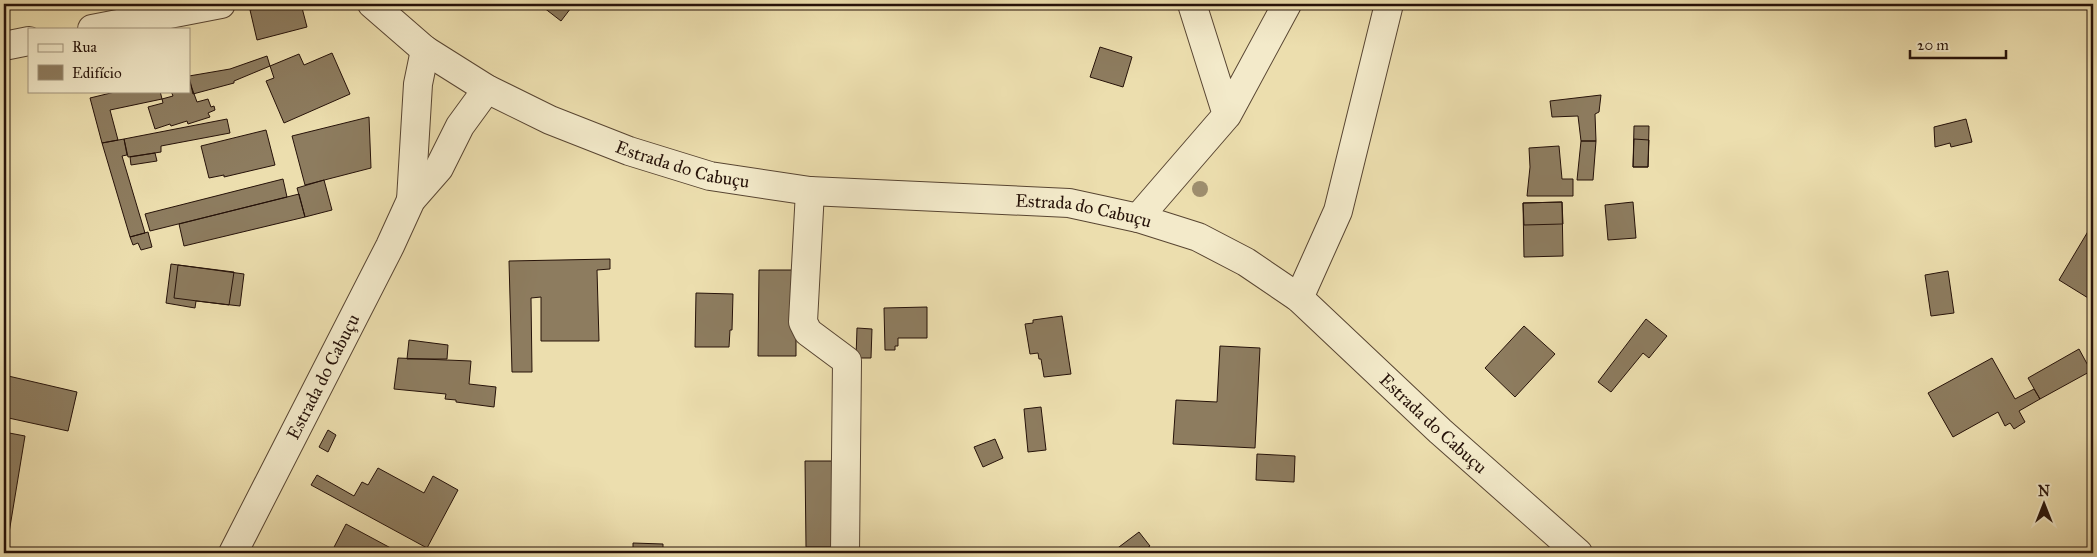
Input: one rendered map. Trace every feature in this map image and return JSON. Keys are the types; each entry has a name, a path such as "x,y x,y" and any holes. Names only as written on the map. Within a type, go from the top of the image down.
{"street":[{"path":"97,28 221,4"},
{"name":"Estrada do Cabuçu","path":"372,4 425,50 487,90 550,120 629,151 710,176 810,191 1068,203 1138,218 1198,237 1246,262 1300,298 1440,431 1578,553"},
{"path":"1192,4 1227,115"},
{"path":"1138,218 1227,115 1287,4"},
{"path":"1300,298 1338,212 1389,4"},
{"path":"4,46 28,41"},
{"name":"Estrada do Cabuçu","path":"411,200 418,84 425,50"},
{"name":"Estrada do Cabuçu","path":"233,553 390,246 411,200 439,168 460,126 487,90"},
{"path":"810,191 803,322 808,332 847,361 845,553"}],"building":[{"path":"278,4 301,4 307,27 257,40 250,10"},
{"path":"539,4 574,4 561,21"},
{"path":"1100,47 1132,57 1123,87 1090,77"},
{"path":"332,53 350,94 284,123 266,81 274,78 270,66 299,54 304,65"},
{"path":"267,56 270,66 234,81 234,83 193,94 190,76 230,69"},
{"path":"190,83 197,102 208,99 211,107 214,106 215,110 208,113 210,117 188,124 187,121 155,129 148,107 163,103 162,99 173,96 171,92 190,92"},
{"path":"115,92 160,92 162,99 110,110 118,140 102,143 90,98"},
{"path":"1601,95 1599,112 1595,114 1596,141 1581,141 1578,116 1552,117 1550,101"},
{"path":"369,117 371,168 305,185 292,136"},
{"path":"227,119 230,133 161,146 161,152 128,157 124,139"},
{"path":"1966,119 1972,142 1951,147 1950,143 1935,147 1934,127"},
{"path":"1634,126 1649,126 1648,167 1633,167"},
{"path":"266,130 275,165 224,177 224,175 209,178 201,146"},
{"path":"124,139 127,155 122,156 145,233 130,237 102,143"},
{"path":"1634,139 1649,140 1648,167 1633,167"},
{"path":"1581,141 1596,141 1593,180 1577,180"},
{"path":"1559,146 1562,179 1573,179 1573,196 1527,196 1530,167 1529,148"},
{"path":"155,153 157,161 131,165 130,157"},
{"path":"283,179 287,197 150,231 145,214"},
{"path":"324,180 332,210 305,217 297,188"},
{"path":"299,194 305,217 184,246 179,224"},
{"path":"1562,202 1563,224 1524,225 1523,203"},
{"path":"1562,202 1563,256 1524,257 1523,203"},
{"path":"1633,202 1636,238 1608,240 1605,205"},
{"path":"2093,223 2093,301 2059,280"},
{"path":"148,232 152,247 141,250 138,243 133,245 130,237"},
{"path":"610,259 610,269 597,270 599,341 541,341 541,297 531,298 532,372 512,372 509,261"},
{"path":"171,264 244,274 240,306 196,301 195,308 166,303"},
{"path":"178,265 234,272 229,305 174,298"},
{"path":"759,270 796,270 796,356 758,356"},
{"path":"1948,271 1954,313 1931,316 1925,275"},
{"path":"696,293 733,294 732,330 730,330 729,347 695,347"},
{"path":"927,307 927,338 898,338 898,346 895,346 895,350 885,350 884,308"},
{"path":"1062,316 1071,374 1044,377 1038,353 1030,354 1025,324 1033,323 1033,320"},
{"path":"1646,319 1667,336 1649,358 1643,353 1611,392 1598,382"},
{"path":"1524,326 1555,354 1515,397 1485,368"},
{"path":"857,328 872,329 871,358 856,358"},
{"path":"409,340 448,345 447,359 407,359"},
{"path":"1220,346 1260,348 1255,448 1173,444 1176,400 1217,402"},
{"path":"2079,349 2091,371 2040,399 2028,378"},
{"path":"398,358 471,361 469,384 496,387 494,407 456,402 456,400 445,399 446,394 394,389"},
{"path":"1992,358 2015,399 2034,389 2040,399 2019,411 2025,422 2014,429 2010,423 2005,426 1998,412 1953,437 1928,393"},
{"path":"4,375 77,392 68,431 4,417"},
{"path":"1041,407 1046,450 1028,452 1024,409"},
{"path":"328,430 336,435 328,452 319,447"},
{"path":"4,432 25,436 8,539 4,538"},
{"path":"995,439 1003,458 983,467 974,447"},
{"path":"1257,454 1295,456 1294,482 1256,480"},
{"path":"805,461 837,461 837,547 806,547"},
{"path":"378,468 424,493 433,476 458,490 427,548 311,485 317,475 354,496 362,482 368,485"},
{"path":"346,524 400,553 331,553"},
{"path":"1139,532 1150,546 1140,553 1111,553"},
{"path":"4,538 8,539 6,553 4,553"},
{"path":"633,543 663,544 663,553 633,553"},
{"path":"757,551 830,552 830,553 757,553"}]}
